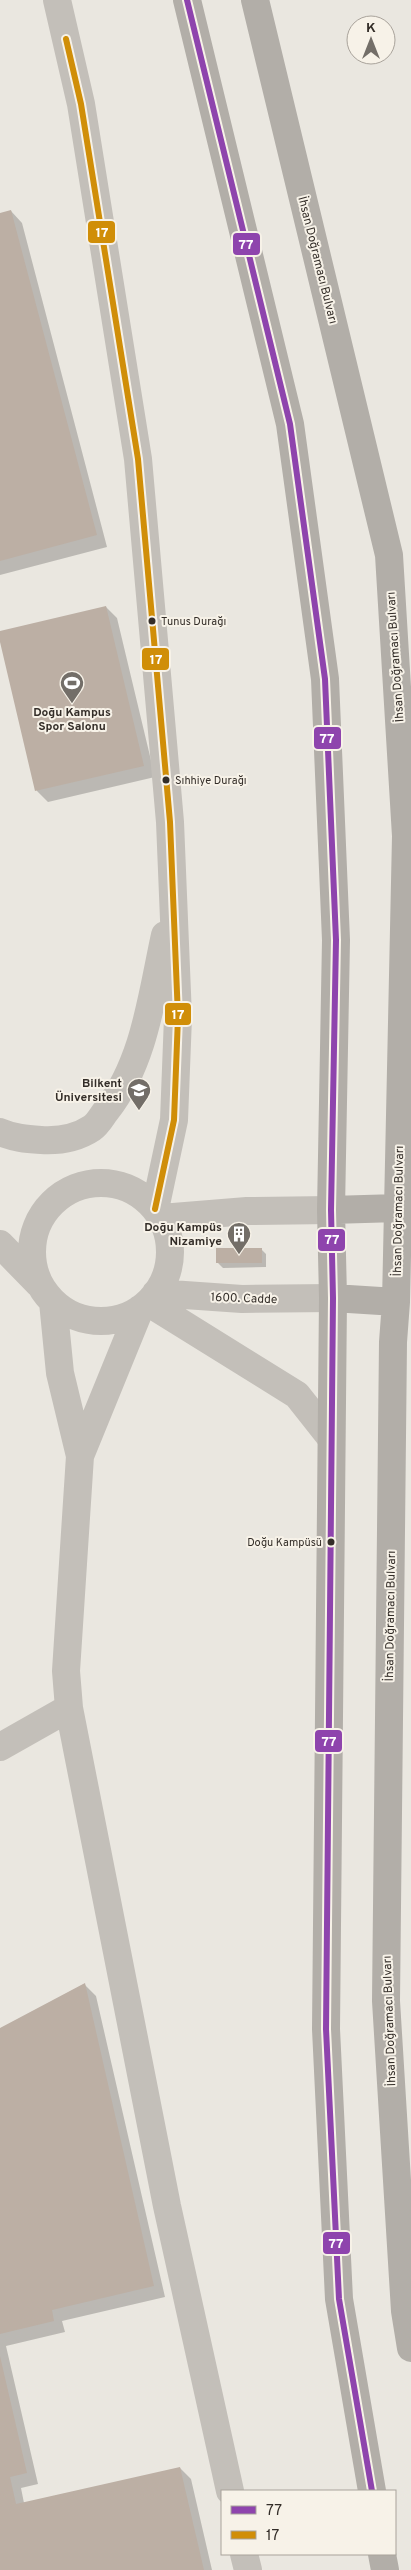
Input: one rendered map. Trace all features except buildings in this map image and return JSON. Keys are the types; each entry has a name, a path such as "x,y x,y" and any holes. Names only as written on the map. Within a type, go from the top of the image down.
{"main road":[{"path":"187,0 290,424 325,679 336,940 331,1210 332,1298 326,2029 339,2300 372,2490"},
{"name":"İhsan Doğramacı Bulvarı","path":"255,0 389,555 406,836 396,1302 392,1342 386,2001 405,2311 411,2348"},
{"path":"331,1210 398,1208"},
{"path":"332,1298 396,1302"},
{"path":"382,2555 385,2570"}],"street":[{"path":"57,0 81,104 138,459 167,784 174,896 178,1018 174,1120 158,1214"},
{"path":"0,1132 13,1138 51,1141 77,1136 93,1127 118,1097 143,1035 174,896"},
{"path":"80,1456 148,1302 167,1272 170,1250 166,1228 158,1214 138,1194 118,1185 95,1183 74,1188 54,1200 40,1217 32,1238 31,1261 46,1293 60,1373 80,1456 66,1671 69,1708 167,2206 230,2490"},
{"path":"158,1214 331,1210"},
{"name":"1600. Cadde","path":"0,1244 46,1293 72,1315 95,1321 118,1319 148,1302 332,1298"},
{"path":"148,1302 297,1396 331,1438"},
{"path":"0,1747 69,1708"},
{"path":"244,2555 248,2570"}],"transit line":[{"name":"77","path":"187,0 290,424 325,679 336,940 331,1210 333,1298 326,2029 339,2299 372,2490"},
{"name":"17","path":"66,39 81,104 138,459 170,822 178,1017 174,1120 155,1209"}],"place":[{"name":"Tunus Durağı","path":"152,621"},
{"name":"Doğu Kampus Spor Salonu","path":"72,704"},
{"name":"Sıhhiye Durağı","path":"166,780"},
{"name":"Bilkent Üniversitesi","path":"139,1111"},
{"name":"Doğu Kampüs Nizamiye","path":"239,1255"},
{"name":"Doğu Kampüsü","path":"331,1542"}]}
